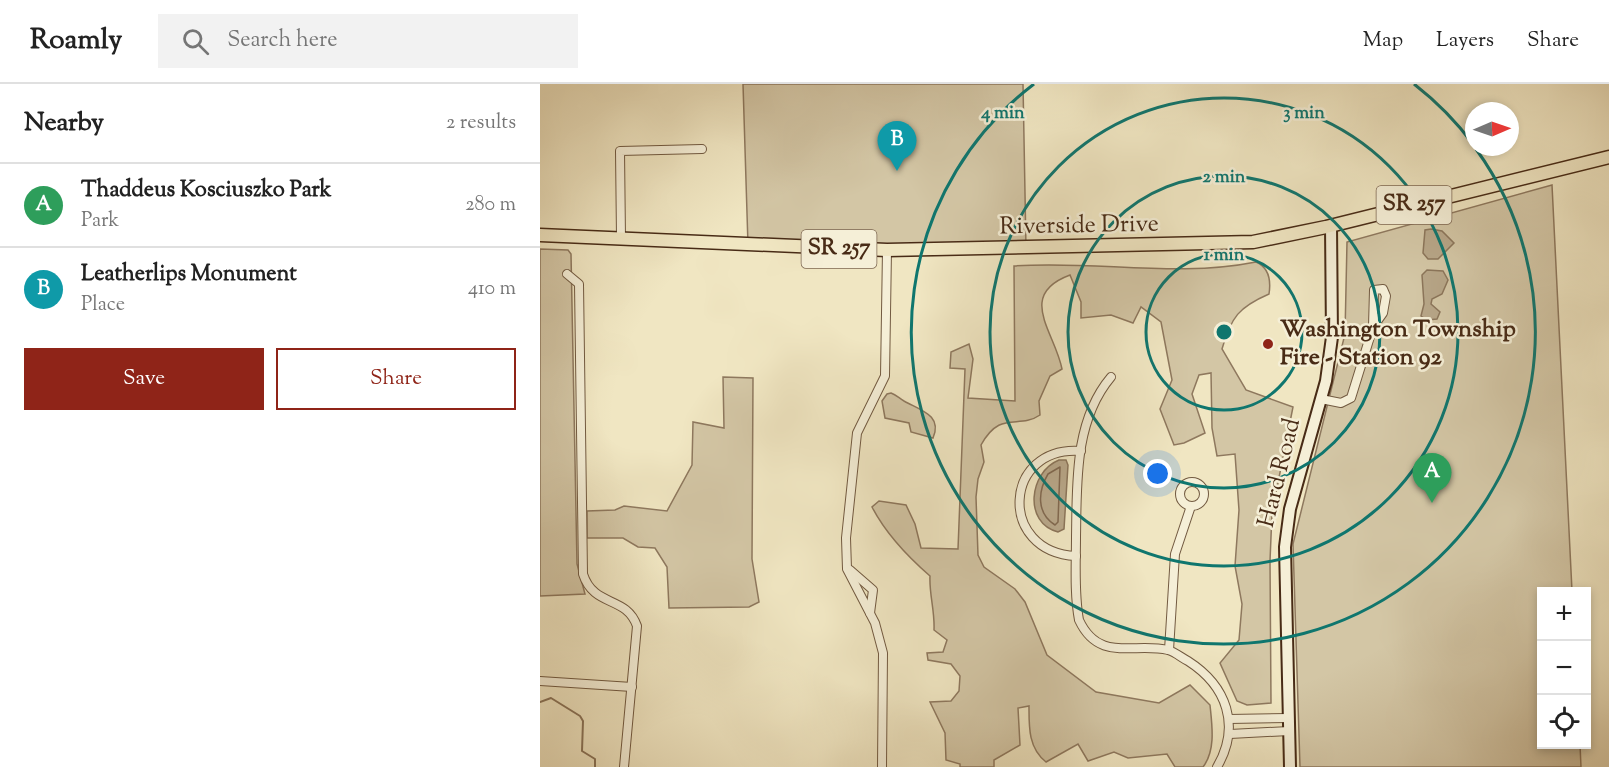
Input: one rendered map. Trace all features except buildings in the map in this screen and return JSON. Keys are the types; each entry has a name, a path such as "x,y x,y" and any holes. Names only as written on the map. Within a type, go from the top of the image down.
{"main road":[{"name":"Riverside Drive","path":"540,235 886,250 1235,243 1331,226 1609,157"},
{"name":"Hard Road","path":"1290,767 1284,566 1286,529 1320,399 1332,337 1331,226"}],"street":[{"path":"621,238 621,151 702,149"},
{"path":"882,767 883,652 879,633 847,568 846,538 857,433 885,376 886,250"},
{"path":"567,274 579,284 583,574 592,592 621,605 633,616 637,626 625,764"},
{"path":"1320,399 1341,403 1349,401 1362,367 1373,327"},
{"path":"1111,377 1092,408 1081,451 1076,555 1077,610 1082,628 1104,646 1169,650 1199,669 1212,682 1229,719 1230,734 1216,767"},
{"path":"1076,555 1052,552 1033,539 1024,526 1019,501 1024,480 1041,459 1059,450 1081,451"},
{"path":"1169,650 1174,554 1191,506"},
{"path":"847,568 873,590 870,614"},
{"path":"540,681 632,687"},
{"path":"1229,719 1289,717"},
{"path":"1230,734 1289,731"}],"shaded area":[{"path":"743,84 1023,84 1026,248 748,245"},
{"path":"1552,185 1572,587 1537,587 1537,749 1580,749 1581,767 1300,767 1293,544 1345,334 1347,242"},
{"path":"540,249 568,250 571,254 577,564 585,594 540,596"},
{"path":"1256,262 1267,271 1270,284 1269,294 1250,304 1238,314 1229,329 1222,349 1246,390 1293,407 1272,513 1271,703 1247,705 1237,701 1220,663 1239,640 1242,604 1235,566 1239,510 1235,454 1217,456 1212,428 1211,373 1199,375 1192,394 1205,433 1174,445 1160,409 1172,380 1161,322 1141,307 1133,323 1111,315 1081,318 1081,302 1070,275 1054,283 1045,293 1042,304 1043,316 1062,369 1050,376 1039,401 1040,415 996,427 981,445 984,462 978,479 976,497 978,555 984,567 1015,589 1025,602 1047,655 1096,692 1159,703 1190,685 1210,705 1212,737 1210,753 1203,767 1175,767 1167,754 1128,758 1114,752 1088,761 1078,744 1046,762 1033,743 1029,706 1018,708 1020,745 994,760 994,767 960,767 960,764 946,760 945,733 930,702 951,701 959,691 960,676 951,664 928,660 927,653 943,652 947,640 934,630 930,576 898,544 872,507 879,501 906,505 915,524 921,548 958,549 965,369 950,368 951,352 969,344 973,359 968,398 1015,401 1014,266 1074,265 1196,269"},
{"path":"723,377 753,378 752,559 759,602 749,607 669,608 667,567 655,548 638,547 623,538 587,538 587,511 615,510 624,506 667,511 692,465 693,422 724,428"},
{"path":"891,393 928,414 935,424 933,438 911,432 909,423 885,418 882,401 887,394"}],"water":[{"path":"1425,230 1442,231 1454,243 1438,259 1428,259 1423,253"},
{"path":"1427,270 1443,271 1448,280 1442,294 1432,299 1431,304 1440,312 1437,319 1427,320 1421,316 1424,304 1422,275"},
{"path":"1059,460 1066,460 1068,465 1064,529 1058,532 1047,527 1039,519 1034,497 1041,475"}],"waterway":[{"path":"540,702 551,698 580,716 583,721 582,751 595,759 595,767"}],"place":[{"name":"Leatherlips Monument","path":"897,171"},
{"name":"Washington Township Fire - Station 92","path":"1268,344"},
{"name":"Thaddeus Kosciuszko Park","path":"1432,503"}]}
